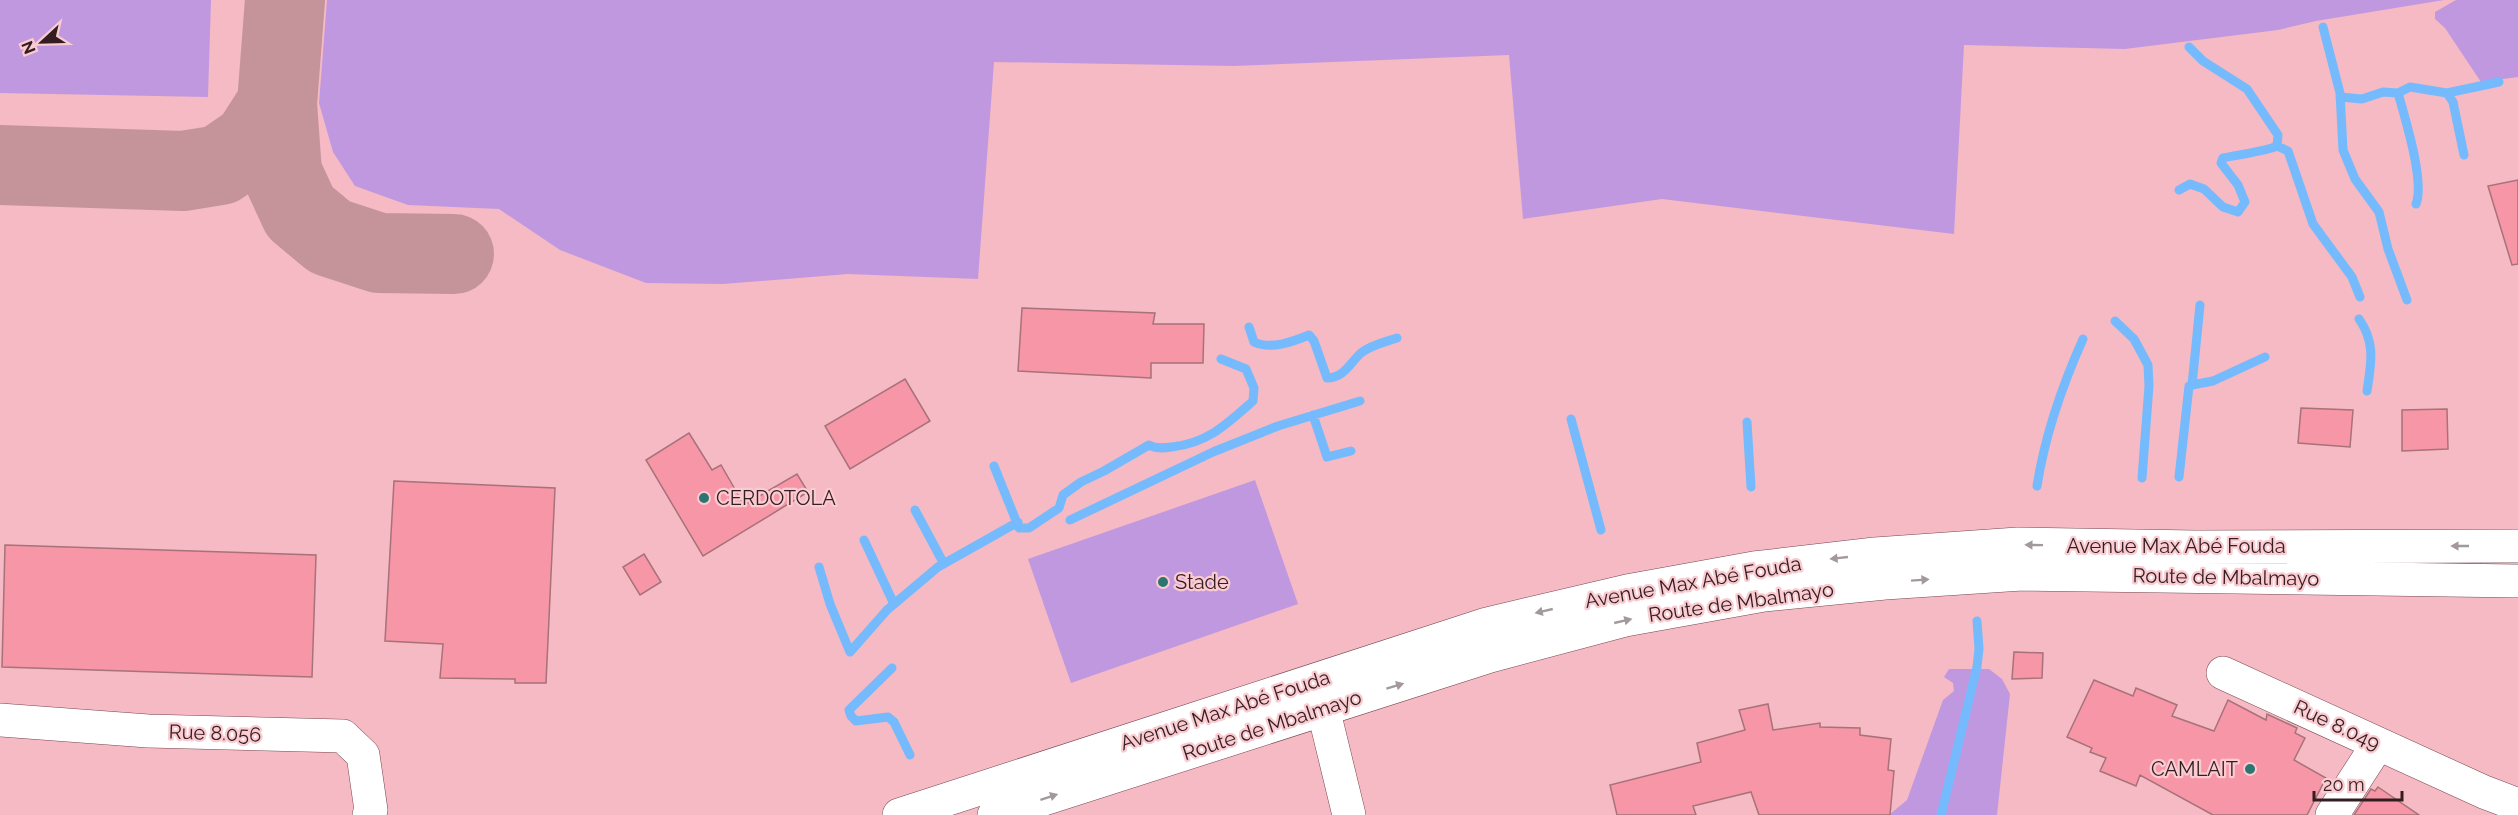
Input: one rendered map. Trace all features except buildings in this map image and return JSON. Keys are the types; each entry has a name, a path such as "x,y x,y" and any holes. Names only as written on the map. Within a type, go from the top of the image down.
{"main road":[{"name":"Avenue Max Abé Fouda","path":"899,815 1487,624 1627,591 1754,568 1875,554 2018,544 2195,547 2518,546"},
{"name":"Route de Mbalmayo","path":"994,815 1490,656 1625,620 1786,593 1885,583 2022,574 2518,581"},
{"name":"Rue 8.049","path":"2223,673 2518,805"},
{"path":"1323,708 1349,815"},
{"name":"Rue 8.056","path":"0,720 148,730 343,736 363,755 371,810 369,815"},
{"path":"2332,815 2378,744"}],"shaded area":[{"path":"0,0 211,0 208,97 0,93"},
{"path":"327,0 2444,0 2316,21 2278,30 2125,49 1964,45 1954,234 1662,199 1523,219 1509,55 1234,66 994,62 978,279 848,274 723,284 646,283 560,250 499,209 408,205 355,186 333,152 319,103"},
{"path":"2456,0 2518,0 2518,77 2481,82 2445,28 2435,19 2435,12"},
{"name":"Stade","path":"1255,480 1298,604 1071,683 1028,559"},
{"path":"1949,669 1989,669 2002,679 2010,694 1997,815 1889,815 1907,800 1943,700 1954,691 1953,683 1944,677"}],"waterway":[{"path":"2323,27 2340,93 2343,150 2355,179 2379,212 2388,249 2407,300"},
{"path":"2189,47 2203,61 2247,89 2278,135 2277,146"},
{"path":"2340,97 2362,99 2383,92 2398,93 2410,87 2447,93 2499,82"},
{"path":"2398,93 2416,166 2418,181 2416,204"},
{"path":"2447,93 2453,102 2464,155"},
{"path":"2277,146 2288,151 2313,224 2352,277 2360,297"},
{"path":"2179,190 2190,184 2204,189 2223,207 2238,212 2245,202 2238,185 2221,163 2223,158 2277,146"},
{"path":"2200,305 2192,385 2213,381 2265,357"},
{"path":"2359,319 2370,345 2371,363 2367,391"},
{"path":"2115,321 2134,339 2148,365 2149,386 2142,478"},
{"path":"1249,327 1254,342 1267,345 1289,342 1309,335 1314,341 1327,378 1338,376 1365,350 1397,338"},
{"path":"2037,486 2055,411 2083,339"},
{"path":"994,466 1019,528 1029,528 1059,508 1063,495 1081,482 1149,445 1157,448 1172,447 1207,437 1244,409 1253,401 1254,388 1246,369 1221,359"},
{"path":"2179,477 2189,386"},
{"path":"1070,520 1213,452 1278,426 1360,401"},
{"path":"1313,415 1327,457 1351,451"},
{"path":"1571,419 1601,530"},
{"path":"1747,422 1751,487"},
{"path":"915,510 944,564"},
{"path":"819,567 830,604 850,652 887,610 938,567 1018,522"},
{"path":"864,540 894,604"},
{"path":"1941,815 1977,667 1979,649 1977,621"},
{"path":"892,668 849,710 856,721 888,717 894,722 910,755"}],"taxiway":[{"path":"285,0 277,104 282,173 300,212 330,237 379,253 454,254"},
{"path":"0,165 183,171 220,165 252,143 277,104"}],"place":[{"name":"CERDOTOLA","path":"704,498"},
{"name":"Stade","path":"1163,582"},
{"name":"CAMLAIT","path":"2250,769"}]}
